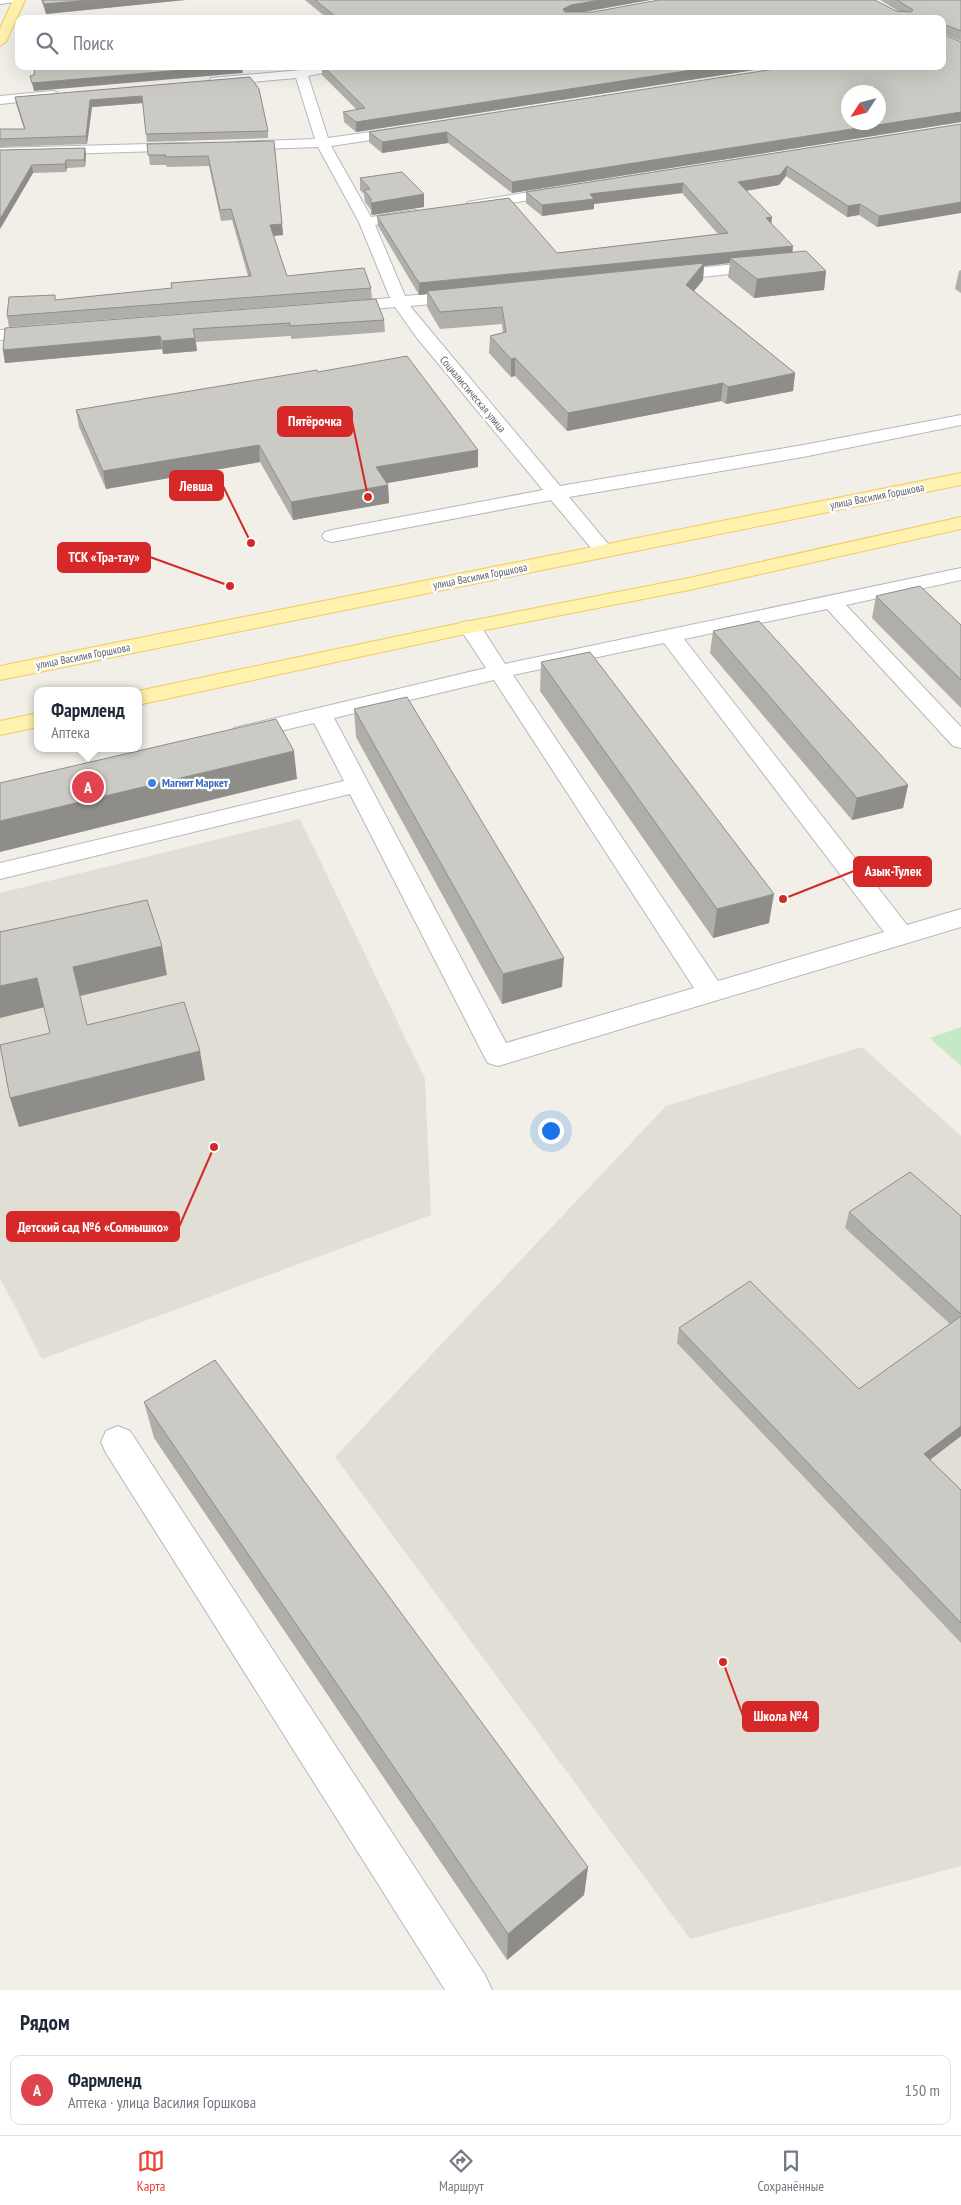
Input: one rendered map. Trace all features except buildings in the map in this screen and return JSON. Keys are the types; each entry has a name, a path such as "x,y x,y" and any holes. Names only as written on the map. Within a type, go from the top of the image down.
{"main road":[{"path":"0,42 19,0"},
{"name":"улица Василия Горшкова","path":"0,673 961,479"},
{"path":"142,697 470,627 688,584 961,523"},
{"path":"0,728 34,721"}],"street":[{"path":"0,1 10,0"},
{"path":"204,82 301,74 319,70"},
{"name":"Социалистическая улица","path":"301,74 323,143 366,222 400,303 423,334 604,551"},
{"path":"0,100 68,94"},
{"path":"225,146 323,143 420,128"},
{"path":"0,152 196,147"},
{"path":"463,206 580,188"},
{"path":"366,222 424,213"},
{"path":"655,277 783,264"},
{"path":"322,309 479,295"},
{"path":"0,336 59,331"},
{"path":"332,536 556,493 803,451 961,420"},
{"path":"224,737 498,672 961,574"},
{"path":"831,601 961,741"},
{"path":"470,627 711,992"},
{"path":"669,635 901,936"},
{"path":"321,714 498,1056 961,918"},
{"path":"0,871 358,785"},
{"path":"118,1442 470,1990"}],"shaded area":[{"path":"300,819 425,1079 431,1215 42,1359 0,1278 0,893"},
{"path":"862,1047 961,1136 961,1866 690,1939 335,1457 666,1106"}],"green space":[{"path":"961,1027 961,1066 930,1038"}],"place":[{"name":"Пятёрочка","path":"368,497"},
{"name":"Левша","path":"251,543"},
{"name":"ТСК «Тра-тау»","path":"230,586"},
{"name":"Магнит Маркет","path":"152,783"},
{"name":"Фармленд","path":"88,787"},
{"name":"Азык-Тулек","path":"783,899"},
{"name":"Детский сад №6 «Солнышко»","path":"214,1147"},
{"name":"Школа №4","path":"723,1662"}]}
